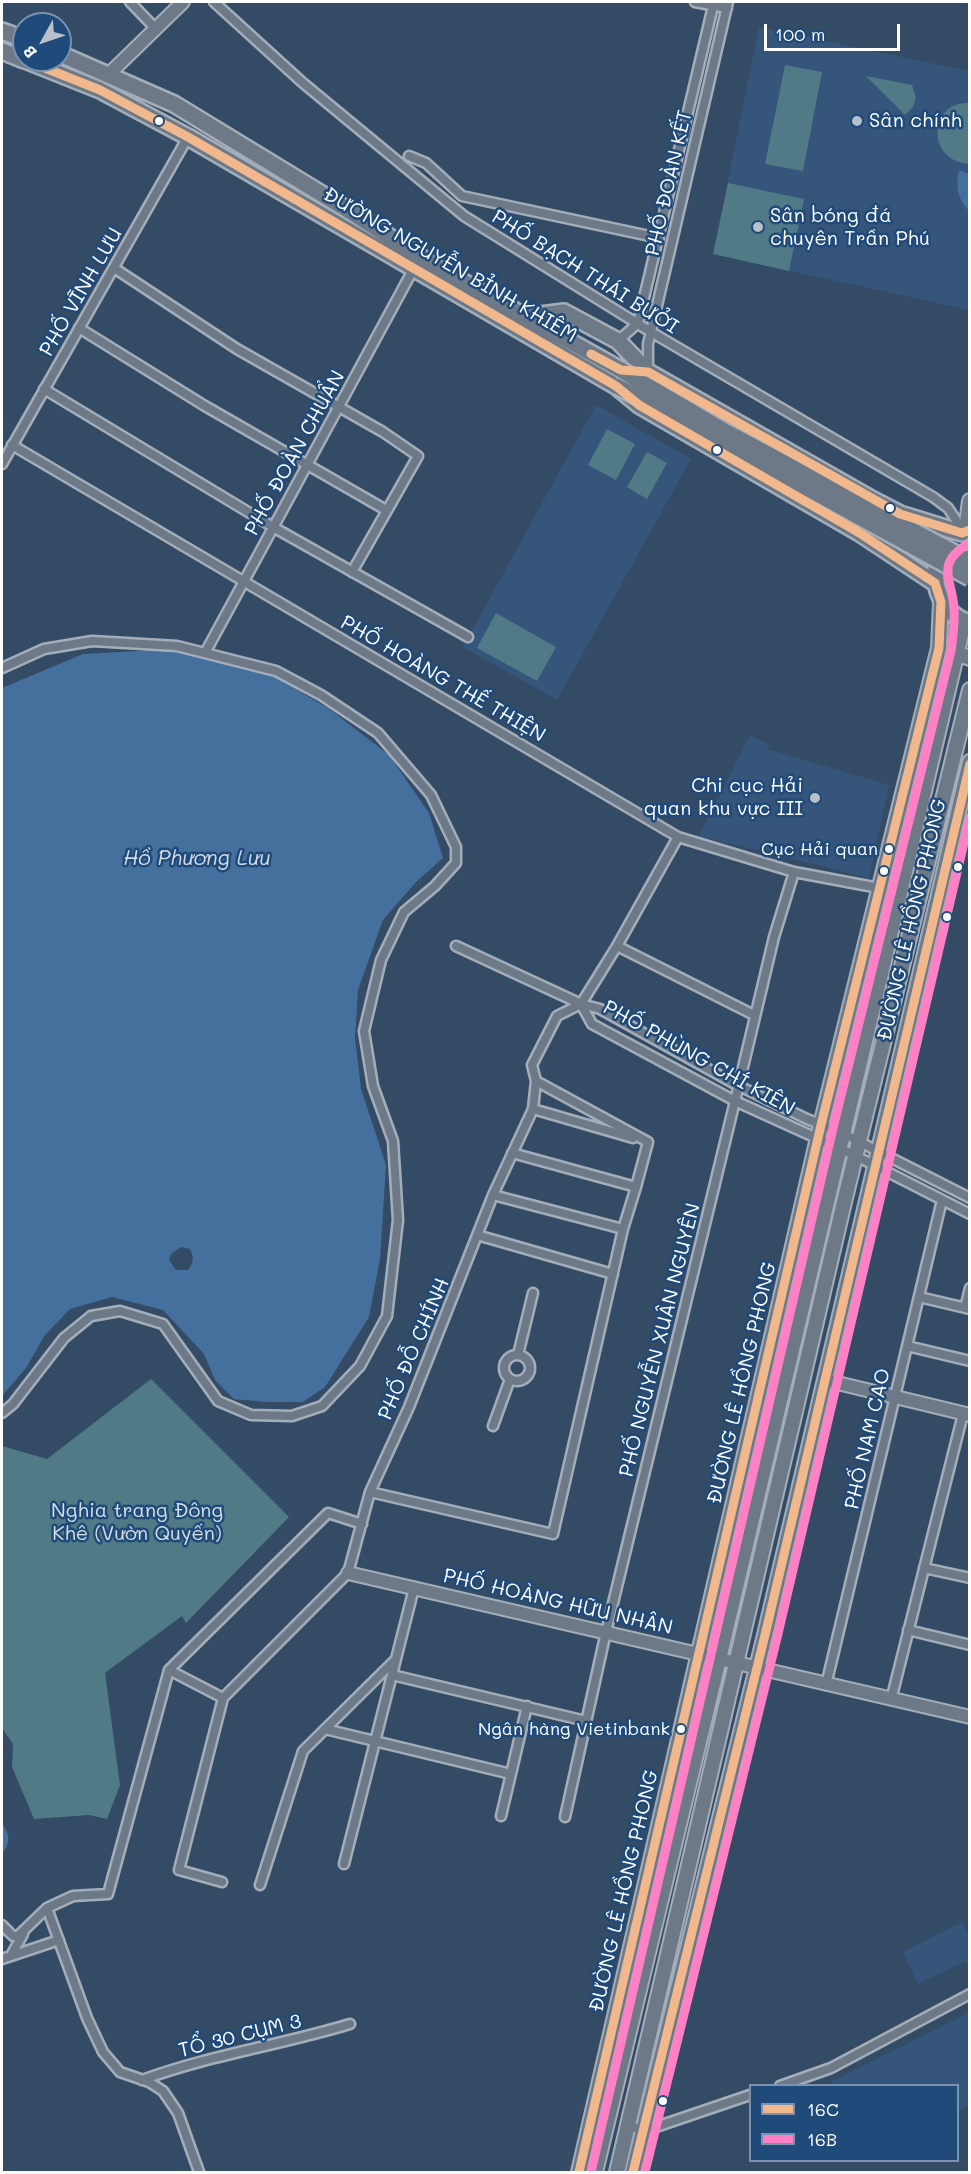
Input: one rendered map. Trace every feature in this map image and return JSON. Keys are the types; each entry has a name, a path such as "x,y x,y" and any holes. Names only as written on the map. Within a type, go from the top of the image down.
{"highway":[{"path":"72,59 174,104 433,265 621,370 726,432 969,561"},
{"name":"ĐƯỜNG NGUYỄN BỈNH KHIÊM","path":"54,72 100,90 188,137 414,268 616,386 639,405 858,532 935,583"},
{"path":"525,317 564,312 618,341 648,372 873,501 900,514 966,532"},
{"path":"621,370 648,372"},
{"path":"616,386 659,406 969,578"},
{"path":"858,532 872,532 883,522 883,511 873,501"},
{"path":"966,532 950,542 941,554 936,568 935,583 941,602 951,614 967,623"}],"main road":[{"path":"966,532 969,501"},
{"name":"ĐƯỜNG LÊ HỒNG PHONG","path":"579,2172 821,1125 939,648 943,623 941,602"},
{"name":"ĐƯỜNG LÊ HỒNG PHONG","path":"595,2172 719,1659 953,661 967,623"},
{"path":"953,661 962,655 969,658"},
{"name":"ĐƯỜNG LÊ HỒNG PHONG","path":"617,2172 856,1156 969,690"},
{"name":"ĐƯỜNG LÊ HỒNG PHONG","path":"633,2172 758,1667 969,762"},
{"path":"944,791 962,795"}],"street":[{"path":"130,2 155,28"},
{"path":"109,74 183,2"},
{"name":"PHỐ BẠCH THÁI BƯỞI","path":"213,2 303,83 464,216 651,332 933,497 948,508 966,532"},
{"path":"695,2 727,5"},
{"name":"PHỐ ĐOÀN KẾT","path":"638,323 713,3"},
{"name":"PHỐ ĐOÀN KẾT","path":"648,372 648,344 727,5"},
{"name":"PHỐ VĨNH LƯU","path":"2,464 188,137"},
{"path":"409,156 426,163 462,196 659,238"},
{"path":"114,268 237,348 339,406 418,456 352,573"},
{"name":"PHỐ ĐOÀN CHUẨN","path":"205,653 414,268"},
{"path":"618,341 638,323"},
{"path":"79,328 205,406 308,463 386,510"},
{"path":"44,389 273,527 468,637"},
{"name":"PHỐ HOÀNG THẾ THIỆN","path":"12,446 678,837 794,872 879,888"},
{"path":"2,668 44,649 92,641 177,646 276,671 321,695 378,733 431,795 456,847 456,863 404,912 381,960 364,1031 374,1086 393,1141 398,1220 387,1316 360,1366 322,1406 292,1416 251,1415 218,1401 163,1324 120,1311 91,1316 64,1338 13,1404 2,1413"},
{"name":"PHỐ ĐỖ CHÍNH","path":"223,1698 348,1573 370,1492 409,1407 477,1235 533,1109 536,1081 532,1065 557,1016 580,1004 617,946 678,837"},
{"name":"PHỐ NGUYỄN XUÂN NGUYÊN","path":"565,1817 606,1632 737,1085 794,872"},
{"name":"PHỐ PHÙNG CHÍ KIÊN","path":"456,946 580,1004 600,1009 737,1085 842,1133 969,1198"},
{"path":"617,946 754,1015"},
{"name":"PHỐ PHÙNG CHÍ KIÊN","path":"580,1004 592,1024 735,1101 856,1156 969,1214"},
{"path":"536,1081 648,1142"},
{"path":"533,1109 648,1142"},
{"path":"370,1492 553,1534 623,1229 648,1142"},
{"path":"512,1153 636,1187"},
{"path":"494,1195 623,1229"},
{"name":"PHỐ NAM CAO","path":"826,1685 942,1200"},
{"path":"477,1235 613,1274"},
{"path":"919,1297 967,1308 969,1288"},
{"path":"518,1355 533,1293"},
{"path":"907,1346 969,1361"},
{"path":"518,1355 526,1358 530,1370 523,1380 510,1379 505,1373 505,1364 510,1357 518,1355"},
{"path":"493,1426 510,1379"},
{"path":"825,1380 966,1415 924,1568 891,1701"},
{"path":"12,1954 23,1934 47,1908 73,1896 108,1894 169,1670 328,1513 362,1524"},
{"path":"924,1568 969,1578"},
{"name":"PHỐ HOÀNG HỮU NHÂN","path":"348,1573 969,1718"},
{"path":"344,1864 373,1741 414,1588"},
{"path":"908,1630 969,1645"},
{"path":"260,1885 303,1750 395,1660"},
{"path":"169,1670 223,1698 179,1870 222,1882"},
{"path":"392,1675 586,1721"},
{"path":"501,1816 528,1706"},
{"path":"325,1729 511,1774"},
{"path":"47,1908 87,2018 103,2052 120,2072 139,2081 149,2082 162,2091 178,2114 199,2172"},
{"path":"2,1925 13,1936 23,1934"},
{"path":"2,1959 60,1940"},
{"path":"783,2084 831,2068 969,1995"},
{"name":"TỔ 30 CỤM 3","path":"139,2081 193,2063 308,2037 350,2024"},
{"path":"627,2125 644,2131 749,2095"}],"shaded area":[{"path":"759,27 969,71 969,310 713,254"},
{"path":"596,405 691,459 557,700 463,647"},
{"path":"750,735 768,744 767,749 889,785 869,878 699,836"},
{"path":"962,1922 969,1936 969,1968 965,1961 918,1984 903,1952"},
{"path":"969,2013 969,2106 959,2111 959,2084 833,2084 832,2081"}],"green space":[{"path":"785,65 822,72 803,171 765,164"},
{"path":"866,76 912,85 916,98 913,107 905,115"},
{"path":"970,103 969,164 955,160 945,152 939,142 938,131 940,120 946,111 956,105"},
{"name":"Sân bóng đá chuyên Trần Phú","path":"728,183 804,199 789,271 713,254"},
{"path":"607,429 635,444 616,480 588,465"},
{"path":"647,452 667,463 647,499 627,487"},
{"path":"496,613 556,647 537,681 477,648"},
{"name":"Nghia trang Đông Khê (Vườn Quyến)","path":"151,1379 289,1517 186,1623 182,1616 105,1673 120,1785 107,1819 89,1815 34,1819 12,1767 13,1744 2,1728 2,1446 47,1459"}],"water":[{"path":"959,170 969,174 969,211 958,192"},
{"name":"Hồ Phương Lưu","path":"173,649 271,675 328,708 389,755 429,813 443,858 416,882 383,920 358,990 355,1038 361,1089 386,1165 380,1259 369,1317 325,1387 303,1402 234,1399 215,1380 204,1354 163,1310 112,1297 70,1309 45,1335 26,1368 2,1396 2,688 83,654","holes":["181,1247 190,1249 193,1260 190,1267 188,1270 176,1270 169,1260 171,1254"]},
{"path":"2,1823 8,1838 7,1846 2,1854"}],"transit line":[{"name":"16C","path":"55,72 100,90 188,137 616,386 639,405 858,532 935,583 941,602 939,648 821,1125 579,2172"},
{"name":"16C","path":"591,354 621,370 648,372 900,514 962,533 970,530"},
{"name":"16B","path":"591,2172 833,1128 951,651 954,614 949,565 959,550 970,543"},
{"name":"16C","path":"633,2172 765,1635 970,764"},
{"name":"16B","path":"645,2172 777,1638 970,817"}],"place":[{"name":"Sân chính","path":"857,121"},
{"name":"Sân bóng đá chuyên Trần Phú","path":"758,227"},
{"name":"Chi cục Hải quan khu vực III","path":"815,798"},
{"name":"Cục Hải quan","path":"889,849"},
{"name":"Ngân hàng Vietinbank","path":"681,1729"}]}
